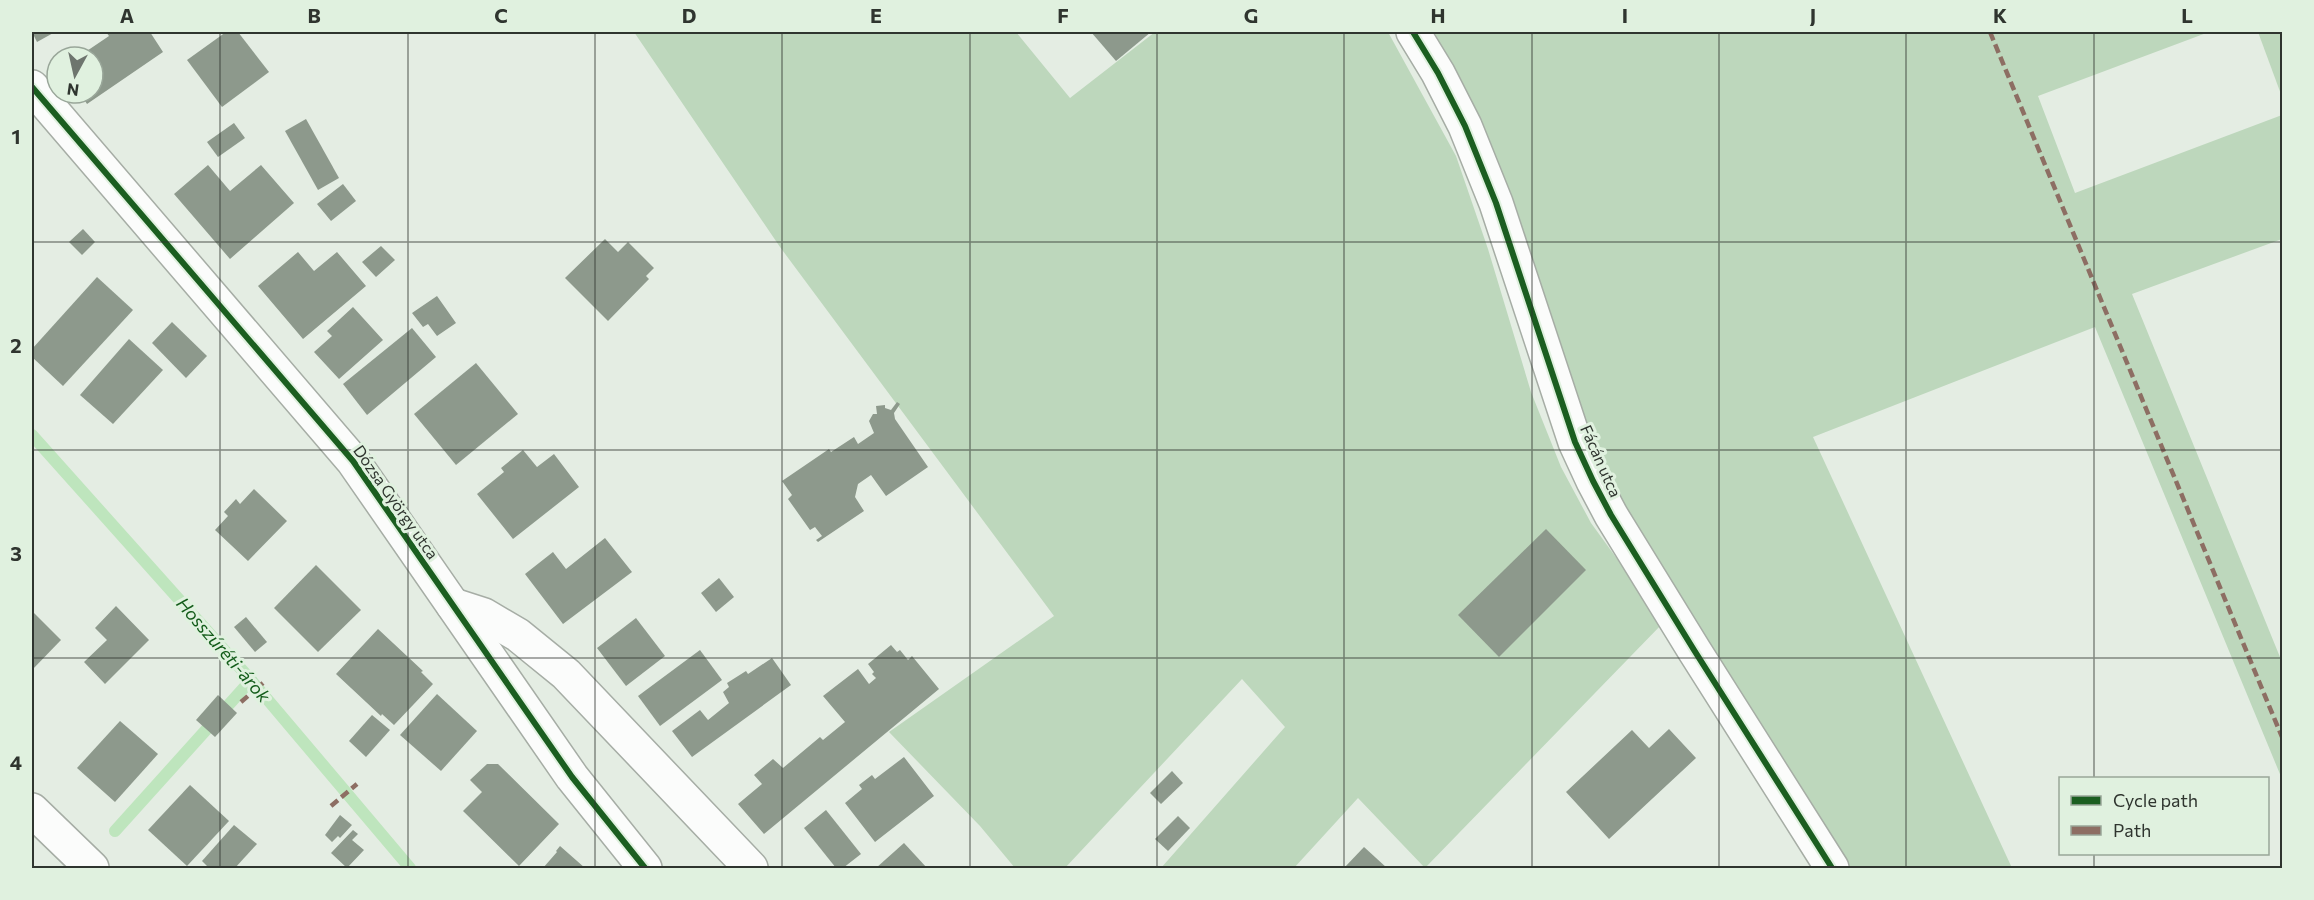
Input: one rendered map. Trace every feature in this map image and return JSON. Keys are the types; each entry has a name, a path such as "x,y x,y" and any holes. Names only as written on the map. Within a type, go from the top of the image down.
{"street":[{"name":"Fácán utca","path":"1413,32 1438,73 1465,126 1496,203 1575,441 1593,481 1611,515 1676,621 1832,868"},
{"name":"Dózsa György utca","path":"32,87 353,461 572,777 645,868"},
{"path":"453,605 484,615 518,635 566,674 751,868"},
{"path":"32,810 92,868"}],"green space":[{"path":"634,32 1016,32 1070,98 1155,32 1388,32 1456,156 1488,249 1531,392 1561,467 1591,523 1663,622 1619,502 1587,439 1459,78 1434,32 2209,32 2038,96 2075,193 2282,115 2282,239 2132,294 2282,662 2282,779 2095,327 1813,437 2012,868 1820,868 1663,623 1425,868 1358,798 1294,868 1161,868 1285,727 1242,679 1065,868 1015,868 980,826 889,732 1054,616 780,247"},
{"path":"2258,32 2282,32 2282,97"}],"building":[{"path":"32,32 55,32 37,42"},
{"path":"106,32 150,32 163,52 105,92 105,45 96,45 109,36"},
{"path":"226,32 238,32 269,72 222,107 187,60"},
{"path":"1091,32 1151,32 1116,61"},
{"path":"306,119 339,178 318,190 285,131"},
{"path":"234,123 245,138 218,157 207,142"},
{"path":"208,165 230,191 261,165 294,203 230,259 174,194"},
{"path":"343,184 356,201 331,221 317,204"},
{"path":"83,229 95,242 82,255 69,242"},
{"path":"605,239 618,252 628,242 654,268 646,276 649,279 608,321 565,278"},
{"path":"381,246 395,260 376,277 362,262"},
{"path":"298,252 314,271 337,252 366,286 303,339 258,286"},
{"path":"97,277 133,310 63,386 32,357 32,349"},
{"path":"437,296 456,323 437,336 428,324 423,327 412,313"},
{"path":"353,307 383,340 339,379 314,352 332,336 327,331"},
{"path":"172,322 207,356 186,378 152,343"},
{"path":"412,328 436,357 367,415 343,384"},
{"path":"129,339 163,370 113,424 80,395"},
{"path":"476,363 518,414 456,465 414,414"},
{"path":"897,402 900,404 894,413 895,419 928,467 886,496 871,475 858,484 855,497 864,511 818,542 816,540 822,536 815,527 810,530 788,499 792,495 782,481 829,449 831,452 854,437 858,444 874,433 869,421 873,414 877,414 876,406 885,405 885,408 891,410"},
{"path":"523,450 537,467 554,454 579,487 513,539 477,494 504,472 501,468"},
{"path":"254,489 287,521 248,561 215,530 228,516 224,512 236,499 240,504"},
{"path":"1546,529 1586,570 1499,657 1458,615"},
{"path":"605,538 632,572 563,624 525,574 553,552 566,569"},
{"path":"316,565 361,610 318,652 274,608"},
{"path":"719,578 734,597 716,612 701,593"},
{"path":"116,606 149,640 105,684 84,662 107,640 95,628"},
{"path":"32,611 61,640 32,670"},
{"path":"246,617 267,642 255,652 234,627"},
{"path":"636,618 665,656 626,686 597,648"},
{"path":"378,629 423,671 421,672 433,684 394,725 382,714 381,716 336,674"},
{"path":"891,645 897,652 900,650 908,660 912,656 939,689 764,834 738,804 762,784 754,775 773,759 783,768 820,737 823,740 845,722 823,696 858,669 869,684 876,678 868,664"},
{"path":"700,650 722,680 660,726 638,696"},
{"path":"772,658 791,685 692,757 672,731 700,710 708,720 729,703 723,692 729,687 727,683 746,671 748,674"},
{"path":"437,694 477,731 441,771 400,735"},
{"path":"218,695 237,713 215,737 196,720"},
{"path":"372,715 390,730 366,757 349,741"},
{"path":"120,721 158,754 115,802 77,768"},
{"path":"1669,729 1696,758 1609,839 1566,792 1632,730 1649,748"},
{"path":"904,757 934,796 875,842 845,803 862,789 859,785 872,775 875,779"},
{"path":"487,764 498,764 559,824 519,866 463,811 482,792 470,780"},
{"path":"1172,771 1183,783 1161,804 1150,793"},
{"path":"190,785 229,821 187,866 148,830"},
{"path":"826,810 861,854 843,868 836,868 804,828"},
{"path":"340,815 352,825 340,838 338,836 332,842 325,835"},
{"path":"1178,816 1190,828 1168,851 1155,839"},
{"path":"234,825 257,844 235,868 209,868 202,861"},
{"path":"353,830 358,834 352,840 364,850 347,868 331,853"},
{"path":"904,843 927,868 876,868"},
{"path":"560,846 585,868 543,868"},
{"path":"1364,847 1387,868 1344,868"}],"waterway":[{"name":"Hosszúréti-árok","path":"32,435 251,680 410,868"},
{"path":"115,831 251,680"}],"marked path":[{"path":"1990,32 2282,737"},
{"path":"241,702 263,683"},
{"path":"331,806 357,784"}],"cycle path":[{"path":"1413,32 1438,73 1465,126 1496,203 1575,442 1593,481 1611,515 1694,650 1832,868"},
{"path":"32,87 353,461 572,777 645,868"}]}
